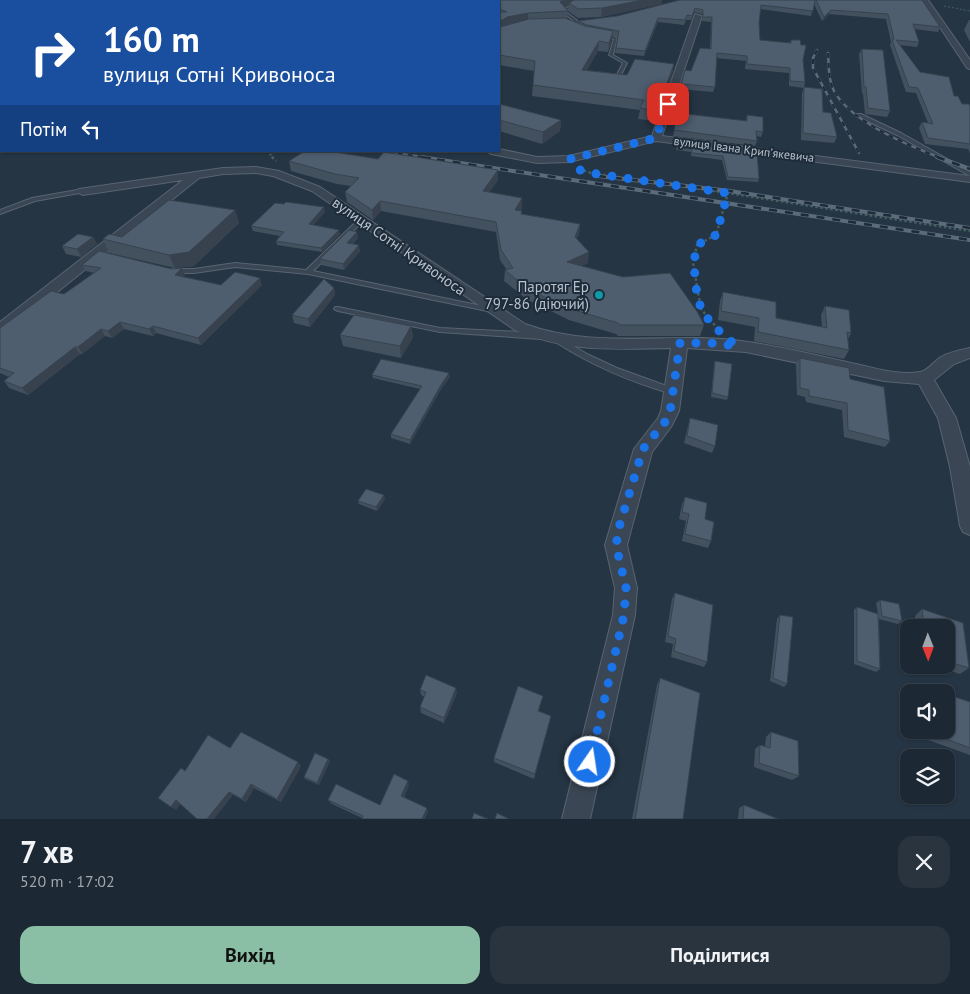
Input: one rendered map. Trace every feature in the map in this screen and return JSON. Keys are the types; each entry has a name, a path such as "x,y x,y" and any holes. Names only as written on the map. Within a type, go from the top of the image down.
{"street":[{"path":"926,0 957,39 970,66"},
{"path":"656,138 675,68 698,16"},
{"name":"вулиця Івана Крипʼякевича","path":"495,152 537,160 570,159 656,138 970,179"},
{"name":"вулиця Сотні Кривоноса","path":"83,191 245,169 275,172 316,189 362,218 492,310 520,327 541,336 560,340 611,344 711,343 737,346 868,372 902,377 924,377"},
{"path":"0,330 104,255 196,175"},
{"path":"576,819 624,615 626,588 616,545 620,524 643,449 665,422 670,412 680,343"},
{"path":"970,353 947,361 924,377 947,418 960,467 970,526"}],"lane":[{"path":"558,24 579,22 563,11 575,4"},
{"path":"568,23 576,28"},
{"path":"599,34 616,38 611,55 625,63 634,64"},
{"path":"616,80 625,63"},
{"path":"859,115 899,134 970,174"},
{"path":"0,212 34,199 83,191"},
{"path":"308,272 362,218"},
{"path":"166,269 185,271 235,265 308,272 492,310"},
{"path":"338,309 440,330 541,336"},
{"path":"560,340 578,354 606,367 672,391"}],"path":[{"path":"940,6 970,11"},
{"path":"570,159 580,170 590,173 970,231"},
{"path":"728,193 716,235 697,245 693,263 701,309 721,334 737,346"}],"building":[{"path":"500,0 564,0 560,2 568,11 528,13 507,17 500,21 500,12 507,12 500,9"},
{"path":"574,0 643,0 602,8 578,9 569,3"},
{"path":"680,0 815,0 813,11 761,5 760,40 791,43 791,40 800,40 801,45 806,45 803,60 805,82 790,81 790,68 747,64 747,56 717,53 715,87 681,84 685,70 691,71 700,48 711,49 712,17 703,17 703,10 695,8 692,16 687,15 685,20 658,18 645,51 616,48 619,31 587,25 578,21 617,16"},
{"path":"816,0 922,0 940,27 913,24 919,42 896,40 920,72 949,77 954,96 958,96 962,104 969,104 970,144 928,138 922,122 933,124 918,88 909,87 892,40 894,39 888,14 831,10 824,17"},
{"path":"565,18 585,26 613,31 609,43 599,41 582,70 627,75 635,59 674,64 657,111 640,108 644,100 533,85 535,61 500,55 500,27 529,19"},
{"path":"862,49 883,50 890,111 868,108 866,87 864,87"},
{"path":"804,87 822,89 823,112 831,113 837,137 803,133"},
{"path":"500,104 561,120 543,132 500,120"},
{"path":"678,113 747,121 747,115 763,117 763,132 756,131 757,141 674,130"},
{"path":"678,142 757,153 759,179 728,177 723,156 692,153 692,149 677,147"},
{"path":"303,152 334,152 378,159 384,152 498,170 483,191 522,198 515,210 522,211 521,214 580,224 575,237 589,252 567,262 623,277 670,273 698,313 704,325 620,325 571,309 529,290 505,270 513,268 501,250 496,222 380,201 372,210 345,192 359,178 335,174 289,161"},
{"path":"169,200 235,210 189,252 169,255 103,239 109,234 122,237"},
{"path":"286,202 324,207 309,224 339,230 321,248 276,241 284,232 251,226 275,203 284,204"},
{"path":"349,230 357,232 347,243 359,245 343,264 320,259"},
{"path":"78,234 93,237 77,249 62,246"},
{"path":"99,251 172,269 182,268 175,275 221,285 235,272 260,278 198,338 153,326 149,329 120,322 108,331 101,329 22,388 4,381 14,373 0,368 0,328 51,291 64,294 101,268 82,265"},
{"path":"324,279 334,288 308,319 292,315"},
{"path":"723,292 776,302 776,318 827,328 825,306 849,310 851,333 847,332 849,350 758,332 759,318 721,311"},
{"path":"354,315 411,326 400,346 340,335"},
{"path":"800,358 849,368 850,379 884,387 890,441 848,430 847,403 809,396 809,390 800,388"},
{"path":"381,359 449,373 410,440 391,434 422,386 372,375"},
{"path":"715,361 732,364 728,397 712,393"},
{"path":"690,418 718,425 715,446 687,436"},
{"path":"366,489 384,495 376,507 358,501"},
{"path":"685,497 707,503 705,519 714,522 711,541 685,534 689,514 682,512"},
{"path":"675,593 713,605 707,662 674,651 676,639 668,636"},
{"path":"880,600 899,604 902,619 900,620 882,616"},
{"path":"857,607 878,614 880,669 857,661"},
{"path":"922,609 951,619 923,619"},
{"path":"780,615 793,617 787,684 773,678"},
{"path":"955,620 963,623 969,668 955,664"},
{"path":"426,675 456,688 444,718 420,707 426,692 420,690"},
{"path":"660,678 700,693 683,819 635,819"},
{"path":"518,686 543,696 538,711 551,716 535,774 494,758"},
{"path":"955,697 970,702 970,748 946,739 955,739"},
{"path":"241,732 298,762 277,799 251,784 242,799 229,792 207,819 197,819 176,800 171,807 158,798 181,768 185,771 208,735 230,748"},
{"path":"771,732 798,741 799,776 759,763 760,745 770,748"},
{"path":"315,753 328,759 317,783 304,777"},
{"path":"394,774 408,781 401,796 427,808 422,819 362,819 363,816 328,800 336,784 380,805"},
{"path":"744,805 778,819 743,819"},
{"path":"474,813 488,819 472,819"},
{"path":"497,813 509,819 495,819"}],"railway":[{"path":"817,50 813,58 813,68 859,153"},
{"path":"828,53 829,72 834,91 853,113 882,132 941,158"},
{"path":"386,152 431,158"},
{"path":"421,157 970,240"},
{"path":"937,157 970,169"},
{"path":"598,176 730,191 970,228"}],"place":[{"name":"Паротяг Ер 797-86 (діючий)","path":"599,295"}],"route":[{"path":"590,762 624,615 626,588 616,545 620,524 643,449 665,422 670,412 680,343 711,343 737,346 721,334 701,309 693,263 697,245 716,235 728,193 584,172 575,166 570,159 656,138 668,104"}]}
